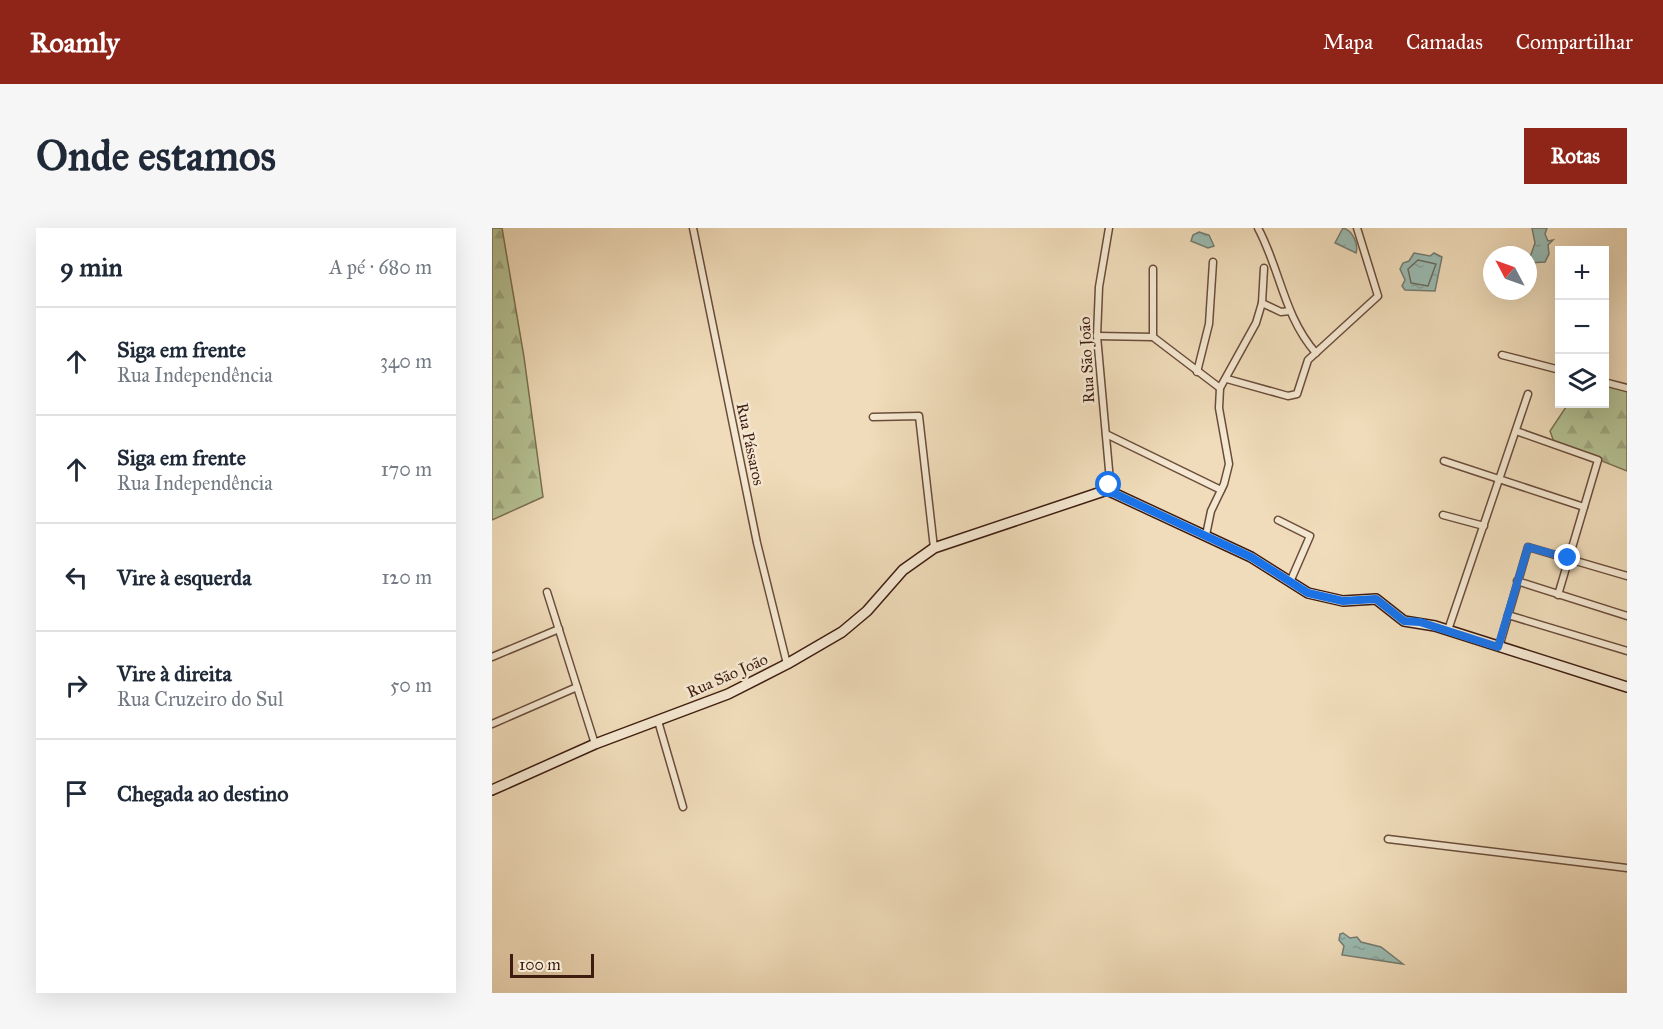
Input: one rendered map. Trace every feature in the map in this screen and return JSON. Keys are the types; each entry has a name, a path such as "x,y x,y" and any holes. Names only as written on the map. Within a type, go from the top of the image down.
{"street":[{"name":"Rua Pássaros","path":"693,228 757,543 787,664"},
{"name":"Rua São João","path":"492,790 595,744 728,694 787,664 842,632 867,611 903,570 934,548 1107,490 1110,481 1097,336 1099,287 1109,228"},
{"path":"1258,228 1267,243 1290,311 1303,337 1316,353"},
{"path":"1227,379 1294,396 1304,365 1378,296 1357,228"},
{"path":"1197,372 1209,324 1213,262"},
{"path":"1206,536 1211,511 1221,490 1228,464 1219,408 1220,388 1256,323 1262,303 1264,268"},
{"path":"1153,269 1153,337"},
{"path":"1262,303 1281,312 1290,311"},
{"path":"1097,336 1153,337 1220,388"},
{"path":"1502,355 1555,369"},
{"path":"1609,383 1627,388"},
{"path":"1448,630 1528,394"},
{"path":"873,417 919,416 934,548"},
{"path":"1516,431 1598,460 1558,595"},
{"path":"1106,434 1221,490"},
{"path":"1444,461 1584,507"},
{"path":"1107,490 1265,565 1289,583 1314,596 1363,601 1376,599 1404,621 1420,622 1448,630 1627,687"},
{"path":"1443,515 1484,526"},
{"path":"1278,520 1310,536 1289,583"},
{"path":"1498,647 1528,547 1627,576"},
{"path":"1517,581 1627,616"},
{"path":"547,592 595,744"},
{"path":"1508,615 1627,651"},
{"path":"492,657 559,629"},
{"path":"492,724 577,687"},
{"path":"658,721 683,807"},
{"path":"1388,838 1627,868"}],"green space":[{"path":"492,228 502,228 524,357 543,497 492,520"},
{"path":"1609,385 1627,389 1627,471 1554,442 1550,431 1565,408 1609,408"}],"water":[{"path":"1343,228 1349,231 1354,238 1356,253 1335,243"},
{"path":"1532,228 1547,228 1545,234 1548,241 1553,240 1548,245 1549,254 1545,262 1537,262"},
{"path":"1199,232 1209,235 1214,246 1208,248 1191,241 1193,235"},
{"path":"1414,253 1430,256 1434,253 1442,257 1435,291 1405,290 1402,286 1405,280 1400,269"},
{"path":"1343,933 1350,938 1357,937 1361,942 1381,947 1403,964 1342,955 1344,946 1339,940 1340,934"}],"route":[{"path":"1109,485 1107,490 1251,557 1286,581 1314,596 1343,601 1376,599 1404,621 1420,622 1498,647 1528,547 1568,558"}]}
